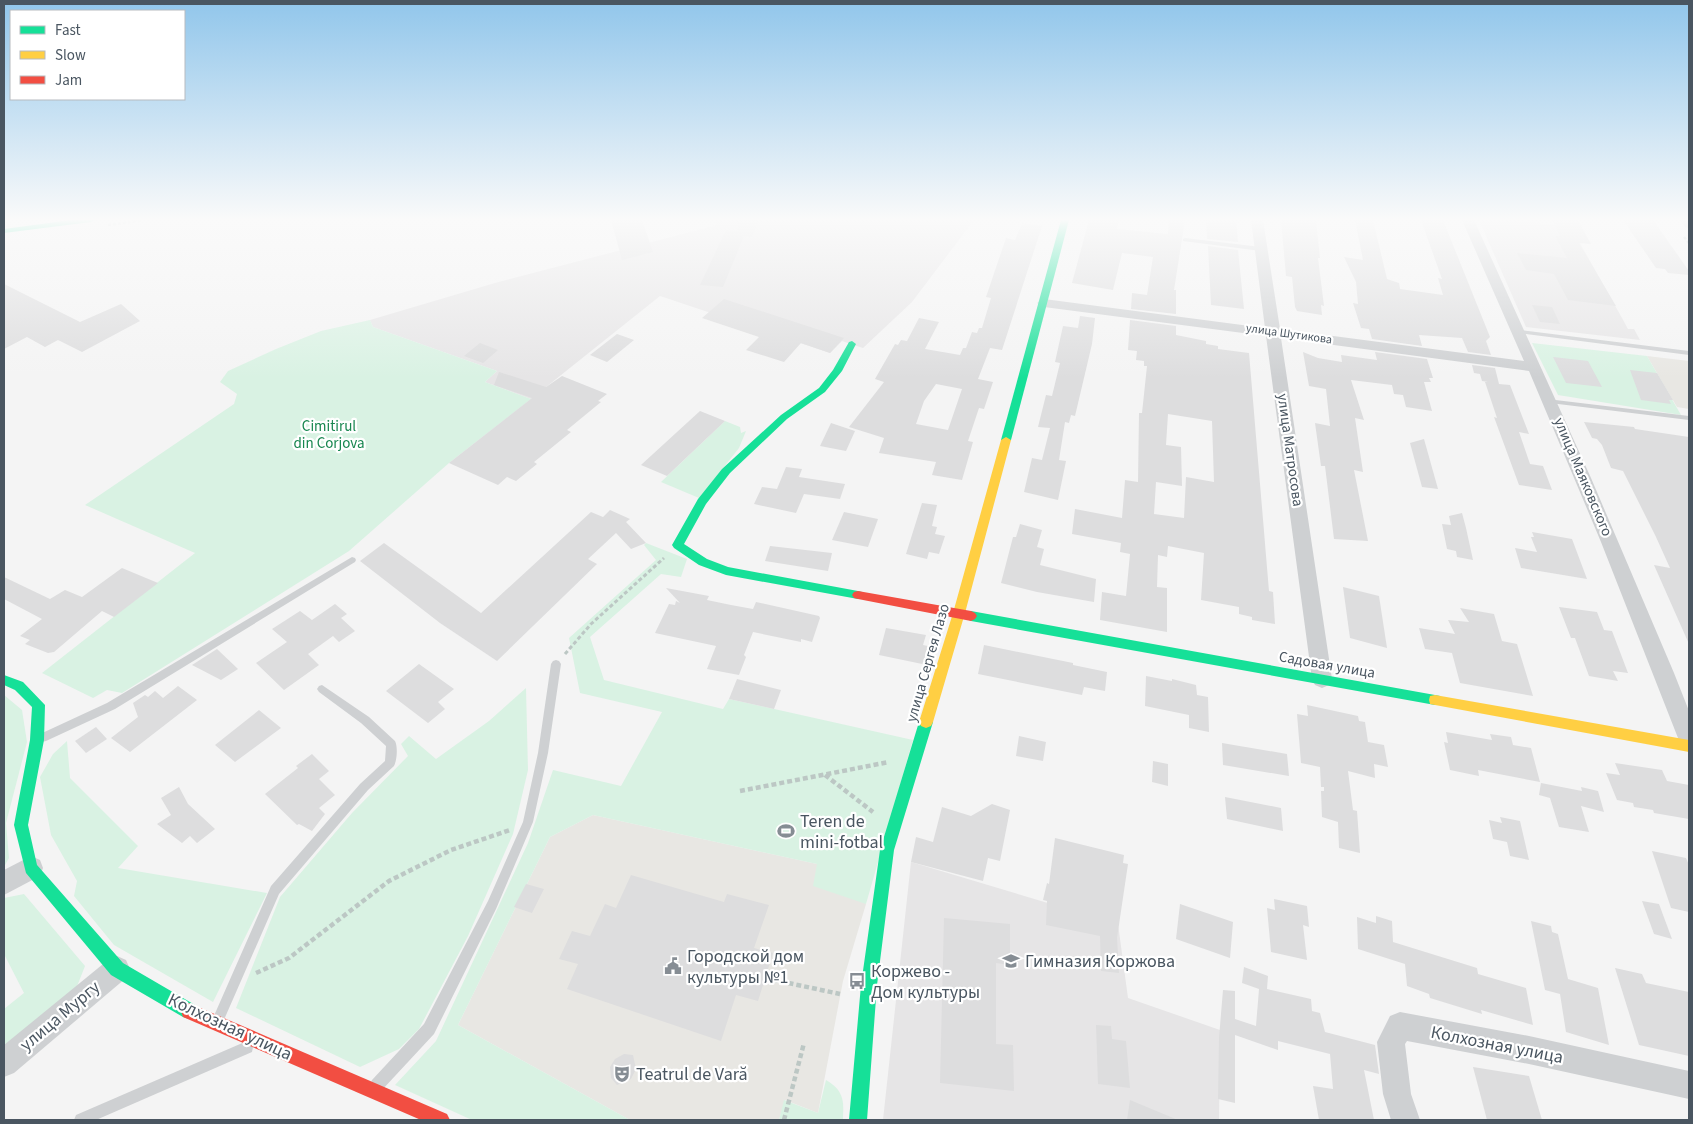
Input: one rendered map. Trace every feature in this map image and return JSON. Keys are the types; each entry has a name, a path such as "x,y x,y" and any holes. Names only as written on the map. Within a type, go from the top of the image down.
{"street":[{"name":"улица Сергея Лазо","path":"858,1120 868,1000 887,850 959,613 1052,272"},
{"name":"улица Матросова","path":"1264,272 1322,679"},
{"name":"улица Маяковского","path":"1492,272 1623,571 1689,738"},
{"name":"улица Шутикова","path":"1044,303 1534,367"},
{"path":"678,545 702,502 726,471 784,417 822,390 837,371 852,344"},
{"name":"Садовая улица","path":"678,545 703,562 726,571 1689,746"},
{"name":"Колхозная улица","path":"4,680 19,686 39,705 37,740 21,825 31,868 117,969 198,1016 441,1120"},
{"path":"4,883 31,868"},
{"name":"улица Мургу","path":"4,1063 117,969"},
{"name":"Колхозная улица","path":"1405,1120 1397,1094 1391,1042 1400,1026 1529,1050 1689,1085"}],"lane":[{"path":"1520,332 1689,353"},
{"path":"1550,401 1689,418"},
{"path":"37,740 111,706 352,560"},
{"path":"372,1090 428,1029 492,905 527,824 543,753 556,664"},
{"path":"216,1023 275,890 364,787 390,763 391,744 365,720 322,689"},
{"path":"81,1120 259,1042"}],"path":[{"path":"556,664 591,624 678,545"},
{"path":"740,791 917,756"},
{"path":"824,775 894,828"},
{"path":"234,982 289,958 389,881 451,850 527,824"},
{"path":"765,978 868,1000"},
{"path":"784,1120 804,1043"}],"shaded area":[{"path":"535,272 934,272 912,302 863,348 842,341 830,353 660,296 531,399 485,382 497,371 373,327 370,320"},
{"path":"1502,272 1596,272 1628,329 1634,329 1640,340 1526,327"},
{"path":"1647,356 1689,361 1689,409 1677,407"},
{"path":"593,815 817,864 866,904 843,981 818,1113 785,1100 779,1120 630,1120 458,1025 550,837"},
{"name":"Гимназия Коржова","path":"911,862 1118,924 1128,998 1220,1030 1219,1120 883,1120"}],"green space":[{"name":"Cimitirul din Corjova","path":"370,320 373,327 497,371 485,382 531,399 449,463 349,551 122,693 107,690 93,698 42,673 195,553 85,505 234,404 237,394 220,382 228,371 321,331"},
{"path":"1532,343 1647,356 1681,415 1558,395"},
{"path":"725,421 740,427 741,433 746,431 739,448 699,498 661,482"},
{"path":"646,543 687,559 681,577 661,574 590,637 604,680 723,709 729,699 913,740 866,904 813,886 817,864 593,815 550,837 458,1025 630,1120 472,1120 395,1085 436,1041 528,843 553,770 621,786 662,712 580,693 569,638 656,560 644,545"},
{"path":"526,688 528,770 513,834 468,936 419,1029 399,1049 360,1067 236,1008 280,897 352,813 408,756 401,744 409,736 436,759 489,721"},
{"path":"4,695 22,710 27,742 6,823 9,858 4,867"},
{"path":"67,741 70,778 138,846 118,868 267,893 213,1002 114,945 74,896 77,881 51,835 40,777 53,754"},
{"path":"24,894 85,966 74,994 4,1045 4,1009 24,993 4,954 4,898"},
{"path":"826,1080 840,1092 843,1101 843,1120 779,1120 784,1100 818,1113"}],"building":[{"path":"706,272 729,272 723,287 700,285"},
{"path":"994,272 1027,272 1002,350 990,348 978,379 993,382 984,409 979,408 968,441 973,442 962,480 932,475 936,462 879,453 884,438 849,427 884,382 875,379 895,344 898,345 901,340 907,341 919,318 939,322 925,349 960,355 963,348 966,348 972,332 977,333 979,328 982,328 991,298 986,297","holes":["936,384 962,389 948,430 916,424 924,401"]},
{"path":"1075,272 1117,272 1113,290 1072,283"},
{"path":"1151,272 1177,272 1174,290 1176,290 1176,314 1131,309 1132,293 1147,295"},
{"path":"1209,272 1240,272 1244,309 1211,305"},
{"path":"1286,272 1320,272 1324,306 1321,305 1322,315 1297,311 1292,277 1286,276"},
{"path":"1351,272 1385,272 1387,279 1399,283 1400,289 1443,295 1438,278 1442,279 1440,272 1464,272 1490,337 1486,341 1491,355 1468,352 1462,338 1419,335 1422,346 1372,339 1369,329 1361,328 1353,303 1358,304 1356,282"},
{"path":"1543,272 1596,272 1616,306 1568,300 1554,274"},
{"path":"1689,272 1689,275 1668,273"},
{"path":"4,284 80,322 121,304 140,321 82,352 58,340 45,347 27,337 4,349"},
{"path":"724,299 844,338 830,353 801,343 784,362 746,350 759,337 702,318"},
{"path":"1532,305 1552,307 1560,324 1540,322"},
{"path":"1080,316 1095,318 1092,344 1075,416 1071,415 1069,423 1065,422 1059,460 1066,461 1058,500 1024,492 1032,458 1042,460 1050,428 1038,427 1046,395 1052,396 1060,363 1055,362 1063,326 1078,328"},
{"path":"1130,320 1176,326 1176,335 1206,341 1206,344 1218,346 1218,349 1249,353 1269,591 1273,592 1275,624 1252,620 1252,617 1239,614 1239,607 1201,600 1204,553 1168,546 1167,557 1158,555 1157,587 1167,588 1167,632 1100,620 1102,592 1126,596 1130,554 1120,552 1121,543 1072,534 1075,509 1122,518 1125,480 1138,482 1139,413 1142,413 1147,366 1144,366 1144,361 1136,360 1137,351 1128,350","holes":["1168,414 1212,421 1214,482 1186,477 1184,518 1154,514 1156,482 1182,486 1181,447 1166,445"]},
{"path":"617,334 634,340 607,362 590,355"},
{"path":"480,343 498,350 483,363 464,356"},
{"path":"1303,352 1318,358 1342,362 1341,355 1377,360 1375,352 1427,359 1433,378 1429,378 1431,382 1424,382 1432,411 1406,407 1403,395 1394,394 1392,385 1351,380 1364,420 1355,418 1363,472 1354,470 1368,541 1334,539 1325,466 1321,466 1315,423 1330,426 1326,389 1309,386"},
{"path":"1553,357 1588,361 1602,387 1566,383"},
{"path":"1472,365 1495,368 1499,384 1510,385 1529,434 1519,432 1530,464 1543,466 1552,490 1519,485 1494,417 1497,418 1485,382 1488,382 1482,381 1480,374 1474,373"},
{"path":"1630,370 1657,373 1673,400 1669,400 1671,404 1641,400"},
{"path":"499,372 546,387 562,376 607,394 598,401 601,402 567,430 571,432 534,462 537,464 516,481 507,477 498,485 449,463 532,398 494,385"},
{"path":"700,411 725,421 667,476 641,465"},
{"path":"1584,422 1634,427 1635,429 1689,437 1689,644 1654,565 1670,568 1656,537 1623,471 1611,468 1602,445 1597,439 1592,438"},
{"path":"831,423 855,431 846,451 820,446"},
{"path":"1424,439 1438,489 1422,487 1410,443"},
{"path":"786,467 802,469 799,477 845,484 840,499 804,494 796,513 754,504 762,487 777,489"},
{"path":"922,503 937,505 932,526 937,527 935,534 945,536 939,554 929,552 927,559 906,554"},
{"path":"610,510 630,519 626,522 646,543 631,549 616,533 588,559 597,564 497,661 440,623 360,561 384,543 481,613 591,512 603,517"},
{"path":"844,512 878,519 868,547 832,540"},
{"path":"1462,513 1473,560 1457,557 1456,551 1447,549 1442,524 1451,525 1449,516"},
{"path":"1020,524 1042,530 1037,547 1044,549 1040,565 1096,579 1094,602 1037,592 1001,583 1013,537 1016,537"},
{"path":"1532,532 1572,539 1587,579 1521,568 1515,548 1537,552 1531,537 1534,537"},
{"path":"770,546 832,553 828,571 765,561"},
{"path":"122,568 158,583 114,617 102,611 54,652 48,653 25,644 30,640 20,636 42,619 4,599 4,577 50,599 65,590 82,597"},
{"path":"1343,587 1379,596 1387,648 1350,638"},
{"path":"666,588 709,596 707,600 731,605 753,609 756,602 819,616 820,618 812,642 801,639 801,642 753,632 739,675 707,669 716,646 655,633 669,604 675,605 676,601 680,603"},
{"path":"335,604 347,614 341,618 355,631 339,642 333,636 308,654 319,665 284,690 256,663 287,642 272,629 300,611 312,620"},
{"path":"1559,607 1597,612 1604,630 1612,631 1628,673 1613,671 1618,681 1589,676 1575,638 1571,638"},
{"path":"1460,608 1494,614 1502,641 1517,644 1533,696 1460,683 1452,653 1425,649 1419,628 1455,634 1448,620 1469,622"},
{"path":"886,628 926,635 923,645 933,647 927,665 879,655"},
{"path":"984,645 1073,663 1073,665 1107,672 1105,691 1084,687 1082,695 978,674"},
{"path":"217,649 238,669 221,680 192,665"},
{"path":"419,664 454,689 438,702 445,709 428,723 386,691"},
{"path":"1146,676 1172,681 1172,679 1196,685 1197,695 1208,697 1209,732 1189,728 1189,715 1145,706"},
{"path":"737,679 781,690 774,709 729,699"},
{"path":"178,686 197,700 130,752 111,738 138,717 133,703 145,695 148,697 155,691 163,698"},
{"path":"1307,705 1358,716 1359,721 1365,722 1368,742 1384,745 1388,767 1374,764 1375,778 1348,771 1353,810 1357,811 1360,853 1339,848 1338,822 1322,817 1321,791 1324,791 1324,787 1321,787 1320,767 1301,763 1297,714 1308,716"},
{"path":"259,710 281,728 235,762 215,745"},
{"path":"96,727 107,739 86,753 75,741"},
{"path":"1446,732 1492,740 1490,734 1511,737 1513,745 1531,748 1540,782 1478,770 1479,776 1450,770 1444,742 1448,743"},
{"path":"1019,736 1046,742 1043,761 1016,756"},
{"path":"1222,743 1287,754 1289,776 1223,765"},
{"path":"312,754 329,771 319,779 335,795 319,808 325,814 312,831 299,824 297,825 265,794 298,768 296,766"},
{"path":"1153,761 1168,764 1168,786 1152,782"},
{"path":"1615,763 1662,770 1667,781 1689,785 1689,819 1654,813 1653,810 1634,807 1633,803 1617,800 1606,773 1620,775"},
{"path":"1541,783 1582,791 1581,787 1598,791 1604,812 1581,806 1589,832 1559,827 1550,798 1539,795"},
{"path":"179,787 188,804 215,829 197,843 190,836 182,843 157,824 171,815 161,798"},
{"path":"1225,797 1281,808 1283,831 1227,819"},
{"path":"992,804 1010,810 1000,861 988,858 983,881 911,862 916,837 933,842 942,807 971,816"},
{"path":"1500,817 1520,821 1529,860 1510,856 1507,842 1493,839 1489,820 1502,823"},
{"path":"1055,838 1124,855 1123,863 1128,864 1117,938 1119,973 1101,971 1100,936 1046,925 1047,901 1043,900 1047,883 1049,884"},
{"path":"1652,851 1686,858 1689,865 1689,912 1671,908"},
{"name":"Городской дом культуры №1","path":"631,875 724,902 727,894 769,905 754,948 773,953 758,1001 736,995 721,1041 567,989 578,964 559,959 572,931 590,936 605,904 616,908"},
{"path":"526,884 544,889 532,913 514,907"},
{"path":"1274,899 1307,906 1309,927 1303,925 1307,960 1271,952 1267,908 1275,910"},
{"path":"1642,901 1659,904 1672,939 1654,934"},
{"path":"1180,904 1233,922 1230,958 1176,939"},
{"path":"1376,916 1392,921 1393,942 1477,968 1478,974 1526,988 1533,1025 1481,1010 1482,1014 1430,998 1429,994 1407,986 1405,964 1358,949 1357,917 1376,923"},
{"path":"944,918 1010,924 1010,965 996,963 996,1044 1013,1045 1014,1091 940,1083"},
{"path":"1531,921 1551,926 1552,932 1558,934 1568,979 1598,988 1609,1045 1566,1032 1560,994 1545,990"},
{"path":"1244,967 1268,976 1267,989 1311,999 1312,1011 1320,1013 1325,1032 1375,1045 1379,1074 1364,1070 1374,1120 1319,1120 1313,1086 1333,1089 1330,1054 1278,1041 1278,1050 1235,1035 1235,1103 1218,1099 1219,1038 1223,990 1235,991 1235,1019 1256,1026 1259,989 1242,983"},
{"path":"1615,968 1642,974 1646,983 1689,992 1689,1056 1639,1045"},
{"path":"1096,1025 1111,1026 1112,1039 1126,1041 1130,1088 1098,1084"},
{"name":"Teatrul de Vară","path":"624,1054 633,1055 636,1069 631,1079 617,1085 611,1078 610,1067 615,1059"},
{"path":"1473,1067 1529,1076 1542,1120 1487,1120"},
{"path":"1130,1100 1178,1120 1127,1120"}],"traffic: fast":[{"path":"1006,440 1051,272"},
{"path":"852,344 837,371 822,390 784,417 726,471 702,502 678,545 703,562 726,571 858,595"},
{"path":"971,616 1435,700"},
{"path":"4,680 19,686 39,705 37,740 21,825 31,868 117,969 189,1011"},
{"path":"858,1120 869,985 887,850 926,722"}],"traffic: slow":[{"path":"926,722 959,613 1006,440"},
{"path":"1435,700 1689,746"}],"traffic: jam":[{"path":"858,595 971,616"},
{"path":"189,1011 441,1120"}],"place":[{"name":"Teren de mini-fotbal","path":"786,831"},
{"name":"Гимназия Коржова","path":"1011,961"},
{"name":"Городской дом культуры №1","path":"673,966"},
{"name":"Коржево - Дом культуры","path":"857,981"},
{"name":"Teatrul de Vară","path":"622,1074"}]}
